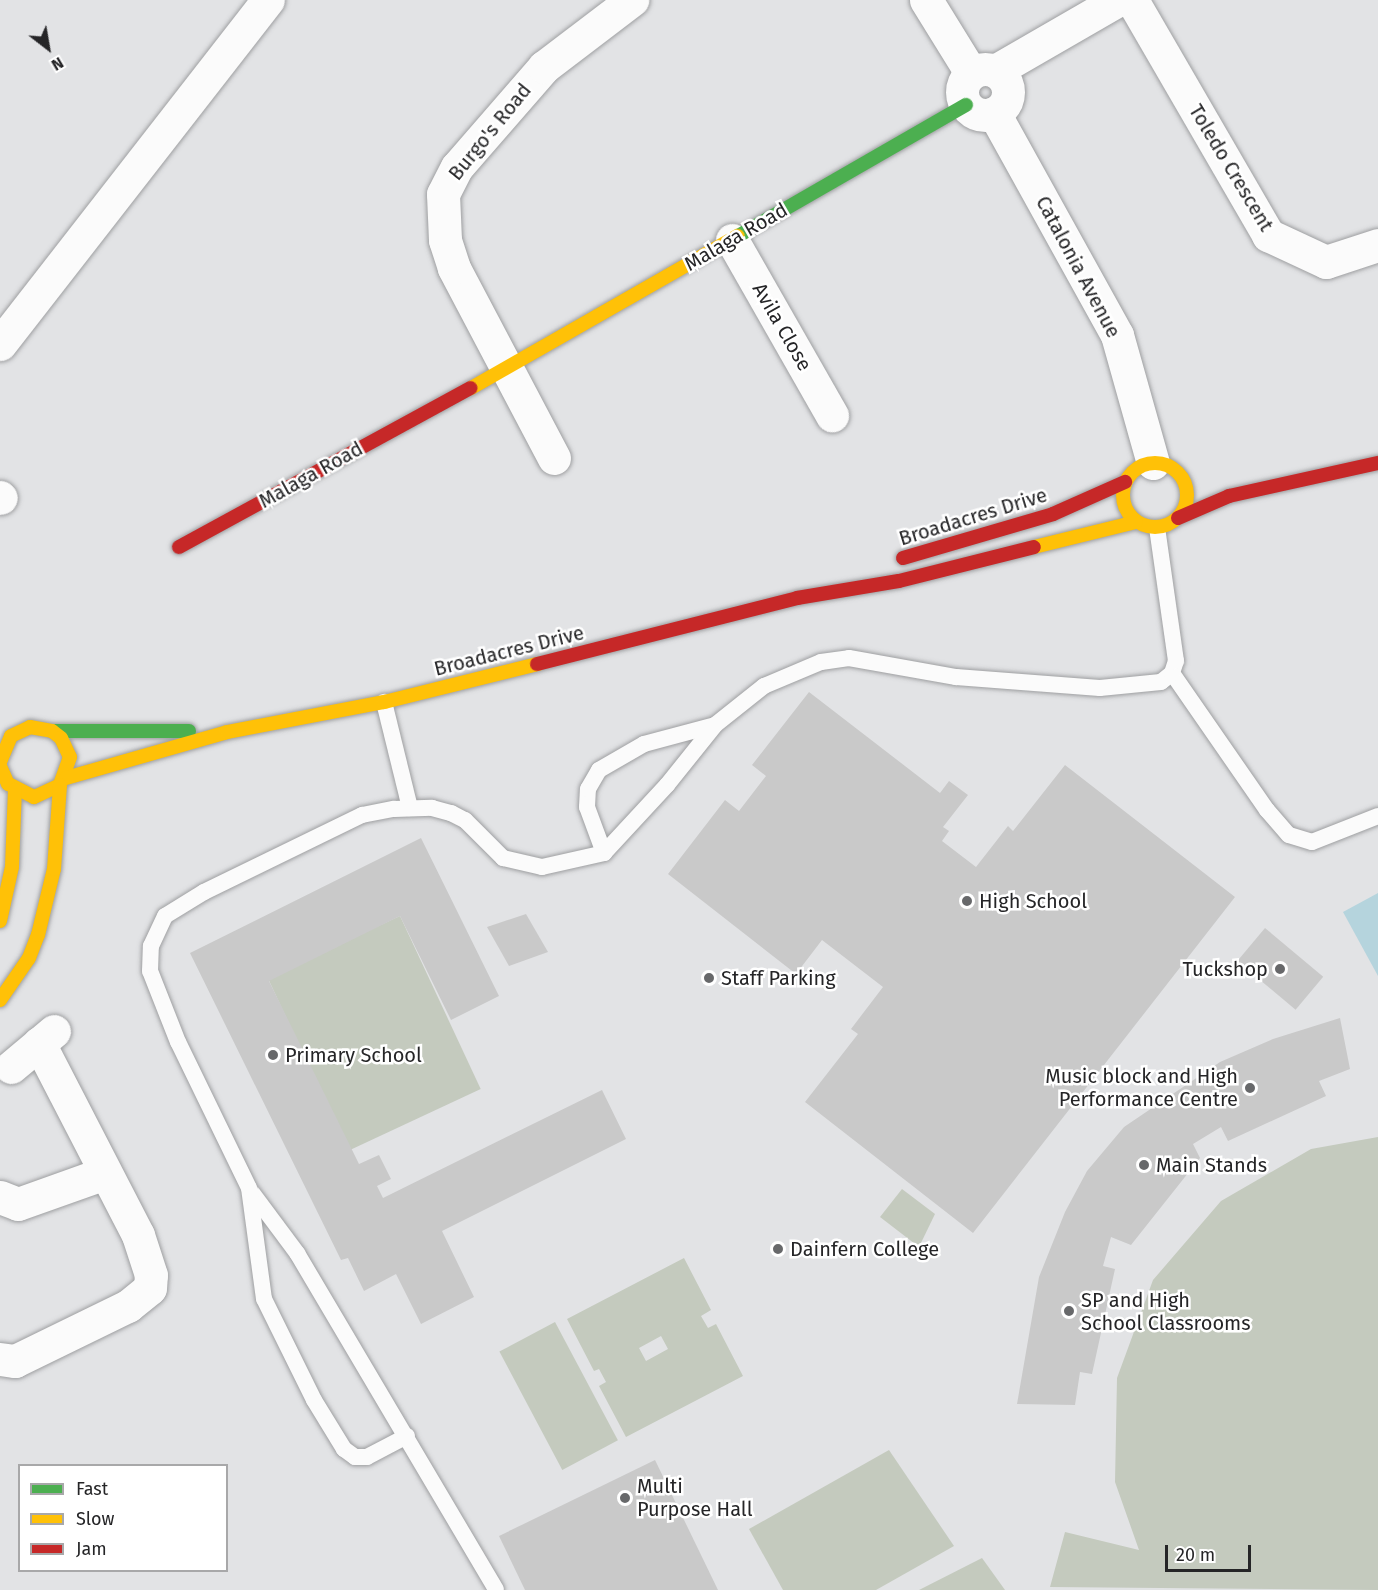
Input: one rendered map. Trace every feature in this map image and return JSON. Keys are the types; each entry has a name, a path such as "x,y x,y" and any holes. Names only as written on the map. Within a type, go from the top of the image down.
{"street":[{"path":"0,344 268,0"},
{"name":"Burgo's Road","path":"506,369 454,268 445,240 442,194 457,167 519,93 544,68 632,0"},
{"path":"926,0 983,72"},
{"path":"980,109 962,88 983,72 1118,0"},
{"name":"Toledo Crescent","path":"1132,0 1268,235 1326,262 1378,245"},
{"name":"Malaga Road","path":"179,547 506,369 732,240 980,109"},
{"name":"Catalonia Avenue","path":"980,109 1117,335 1153,463"},
{"name":"Avila Close","path":"732,240 832,415"},
{"path":"506,369 554,458"},
{"path":"1153,463 1164,464 1182,477 1229,496"},
{"name":"Broadacres Drive","path":"886,563 1053,514 1125,482 1132,472 1153,463"},
{"path":"1157,528 1229,496 1378,463"},
{"path":"1178,518 1187,499 1182,477"},
{"path":"1125,482 1124,504 1136,522"},
{"name":"Broadacres Drive","path":"15,790 34,796 63,781 227,732 384,702 798,598 899,581 1136,522 1157,528"},
{"name":"Broadacres Drive","path":"798,598 856,573"},
{"name":"Broadacres Drive","path":"10,719 30,727 52,731 227,732"},
{"path":"0,921 19,891 15,790 0,764 4,745 11,736 30,727"},
{"path":"0,1000 29,958 54,869 63,781 69,757 61,738 52,731"},
{"path":"19,891 48,894"},
{"path":"0,1359 15,1361 128,1306 150,1288 151,1275 138,1235 105,1173 47,1036 11,1066"},
{"path":"0,1197 18,1204 105,1173"}],"lane":[{"path":"1157,528 1175,647 1172,673 1267,810 1296,840 1312,842 1378,816"},
{"path":"496,1590 297,1253 249,1188 157,993 150,971 157,927 186,901 362,815 410,808 451,813 465,820 503,858 542,867 604,853 668,785 715,725 764,686 820,662 849,657 956,678 1100,688 1146,686 1161,682 1172,673"},
{"path":"384,702 410,808"},
{"path":"604,853 587,807 588,789 599,770 644,744 715,725"},
{"path":"249,1188 264,1299 314,1400 344,1449 355,1457 366,1457 407,1436"}],"shaded area":[{"path":"400,916 481,1089 348,1151 268,978"},
{"path":"1378,1137 1378,1590 1050,1587 1065,1532 1139,1550 1115,1482 1117,1378 1153,1280 1221,1201 1311,1149"},
{"path":"902,1189 935,1214 919,1247 880,1217"},
{"path":"684,1258 711,1310 701,1316 708,1328 716,1324 743,1376 626,1437 599,1386 606,1382 599,1369 594,1371 567,1319","holes":["661,1336 668,1349 646,1361 639,1348"]},
{"path":"555,1322 618,1440 562,1470 499,1352"},
{"path":"889,1450 954,1546 876,1590 783,1590 749,1529"},
{"path":"982,1558 1005,1590 919,1590"}],"water":[{"path":"1378,893 1378,976 1343,912"}],"building":[{"name":"High School","path":"809,692 940,793 949,781 968,795 943,827 949,831 942,841 976,867 1008,826 1013,831 1065,765 1235,897 973,1233 805,1102 858,1034 851,1029 883,987 822,940 796,974 668,874 725,800 739,811 766,776 752,765"},
{"name":"Primary School","path":"421,838 499,996 451,1020 400,916 269,981 359,1164 379,1155 391,1179 377,1186 383,1198 602,1090 626,1139 442,1231 474,1297 421,1324 396,1274 364,1291 348,1258 341,1260 190,953"},
{"path":"526,914 548,952 509,966 487,927"},
{"name":"Tuckshop","path":"1265,928 1323,977 1296,1010 1237,961"},
{"path":"1340,1018 1350,1069 1319,1081 1326,1096 1228,1141 1221,1127 1193,1144 1200,1158 1131,1245 1111,1237 1103,1266 1115,1269 1092,1374 1080,1372 1075,1405 1017,1404 1039,1277 1065,1212 1087,1171 1124,1127 1220,1062 1273,1039"},
{"name":"Multi Purpose Hall","path":"655,1460 718,1590 525,1590 499,1536"}],"traffic: fast":[{"path":"738,236 966,105"},
{"path":"52,731 189,731"}],"traffic: slow":[{"path":"471,388 738,236"},
{"path":"1149,463 1161,463 1178,472 1185,483 1187,495 1185,507 1178,518 1161,527 1149,527 1137,522 1128,513 1123,501 1123,489 1128,477 1137,468 1149,463"},
{"path":"1034,547 1136,522"},
{"path":"66,778 227,732 384,702 537,664"},
{"path":"0,762 11,736 30,727 52,731 61,738 70,757 60,785 34,797 8,784 0,766"},
{"path":"0,1000 29,958 38,935 54,869 60,785"},
{"path":"0,921 12,867 15,790"}],"traffic: jam":[{"path":"179,547 471,388"},
{"path":"1178,518 1229,496 1378,463"},
{"path":"903,558 1053,514 1125,482"},
{"path":"537,664 797,598 899,581 1034,547"}],"place":[{"name":"High School","path":"967,901"},
{"name":"Tuckshop","path":"1280,969"},
{"name":"Staff Parking","path":"709,978"},
{"name":"Primary School","path":"273,1055"},
{"name":"Music block and High Performance Centre","path":"1250,1088"},
{"name":"Main Stands","path":"1144,1165"},
{"name":"Dainfern College","path":"778,1249"},
{"name":"SP and High School Classrooms","path":"1069,1311"},
{"name":"Multi Purpose Hall","path":"625,1498"}]}
